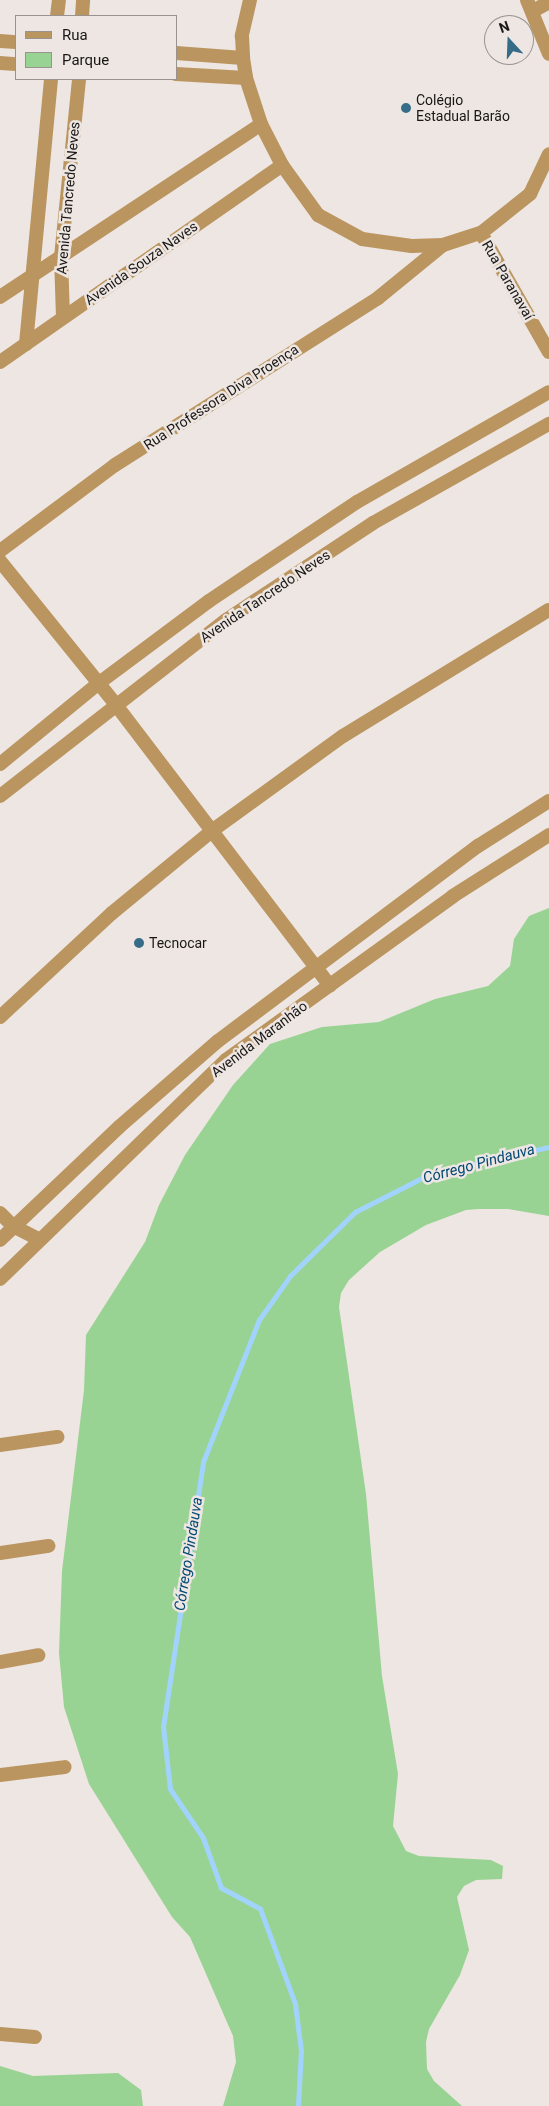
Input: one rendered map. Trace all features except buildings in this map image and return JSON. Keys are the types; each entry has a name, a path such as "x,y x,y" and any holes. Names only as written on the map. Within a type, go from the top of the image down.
{"street":[{"path":"57,15 59,0"},
{"path":"82,15 84,0"},
{"path":"250,0 242,36 243,58 246,78 261,124 282,166 318,215 362,238 412,246 443,245 481,233 530,194 549,154"},
{"path":"549,2 530,6 549,54"},
{"path":"0,41 15,42"},
{"path":"178,53 243,58"},
{"path":"0,63 15,64"},
{"path":"178,74 246,78"},
{"path":"26,344 51,80"},
{"name":"Avenida Tancredo Neves","path":"63,318 61,257 79,80"},
{"path":"0,297 261,124"},
{"name":"Avenida Souza Naves","path":"0,362 282,166"},
{"name":"Rua Paranavaí","path":"481,233 549,352"},
{"name":"Rua Professora Diva Proença","path":"0,551 115,465 378,298 443,245"},
{"name":"Avenida Tancredo Neves","path":"0,764 99,683 210,601 357,502 549,392"},
{"name":"Avenida Tancredo Neves","path":"0,796 226,620 373,523 549,424"},
{"path":"0,561 99,683 212,830 313,967 330,986"},
{"path":"0,1017 112,912 212,830 342,736 549,610"},
{"name":"Avenida Maranhão","path":"0,1240 13,1226 218,1040 313,967 478,846 549,801"},
{"name":"Avenida Maranhão","path":"0,1279 39,1239 226,1060 453,896 549,835"},
{"path":"0,1213 13,1226 39,1239"},
{"path":"0,1445 57,1437"},
{"path":"0,1553 48,1546"},
{"path":"0,1662 38,1655"},
{"path":"0,1776 65,1767"},
{"path":"0,2034 35,2037"}],"green space":[{"path":"549,908 549,1216 508,1209 479,1209 466,1210 426,1225 380,1252 349,1280 341,1293 339,1307 366,1494 382,1676 398,1774 393,1826 406,1851 419,1856 491,1860 503,1866 502,1879 476,1880 464,1886 457,1897 469,1950 460,1975 429,2029 426,2042 427,2069 434,2081 462,2106 223,2106 236,2062 233,2036 190,1937 172,1917 89,1784 64,1707 59,1653 62,1571 84,1390 86,1335 145,1242 159,1205 185,1155 233,1085 270,1044 322,1027 379,1022 435,999 488,986 510,966 514,939 529,916"},
{"path":"0,2066 33,2076 118,2073 141,2090 143,2106 0,2106"}],"waterway":[{"name":"Córrego Pindauva","path":"298,2106 301,2051 295,2004 260,1909 221,1888 203,1838 170,1789 163,1727 203,1462 259,1320 290,1276 355,1212 430,1174 549,1147"}],"place":[{"name":"Colégio Estadual Barão","path":"406,108"},
{"name":"Tecnocar","path":"139,943"}]}
